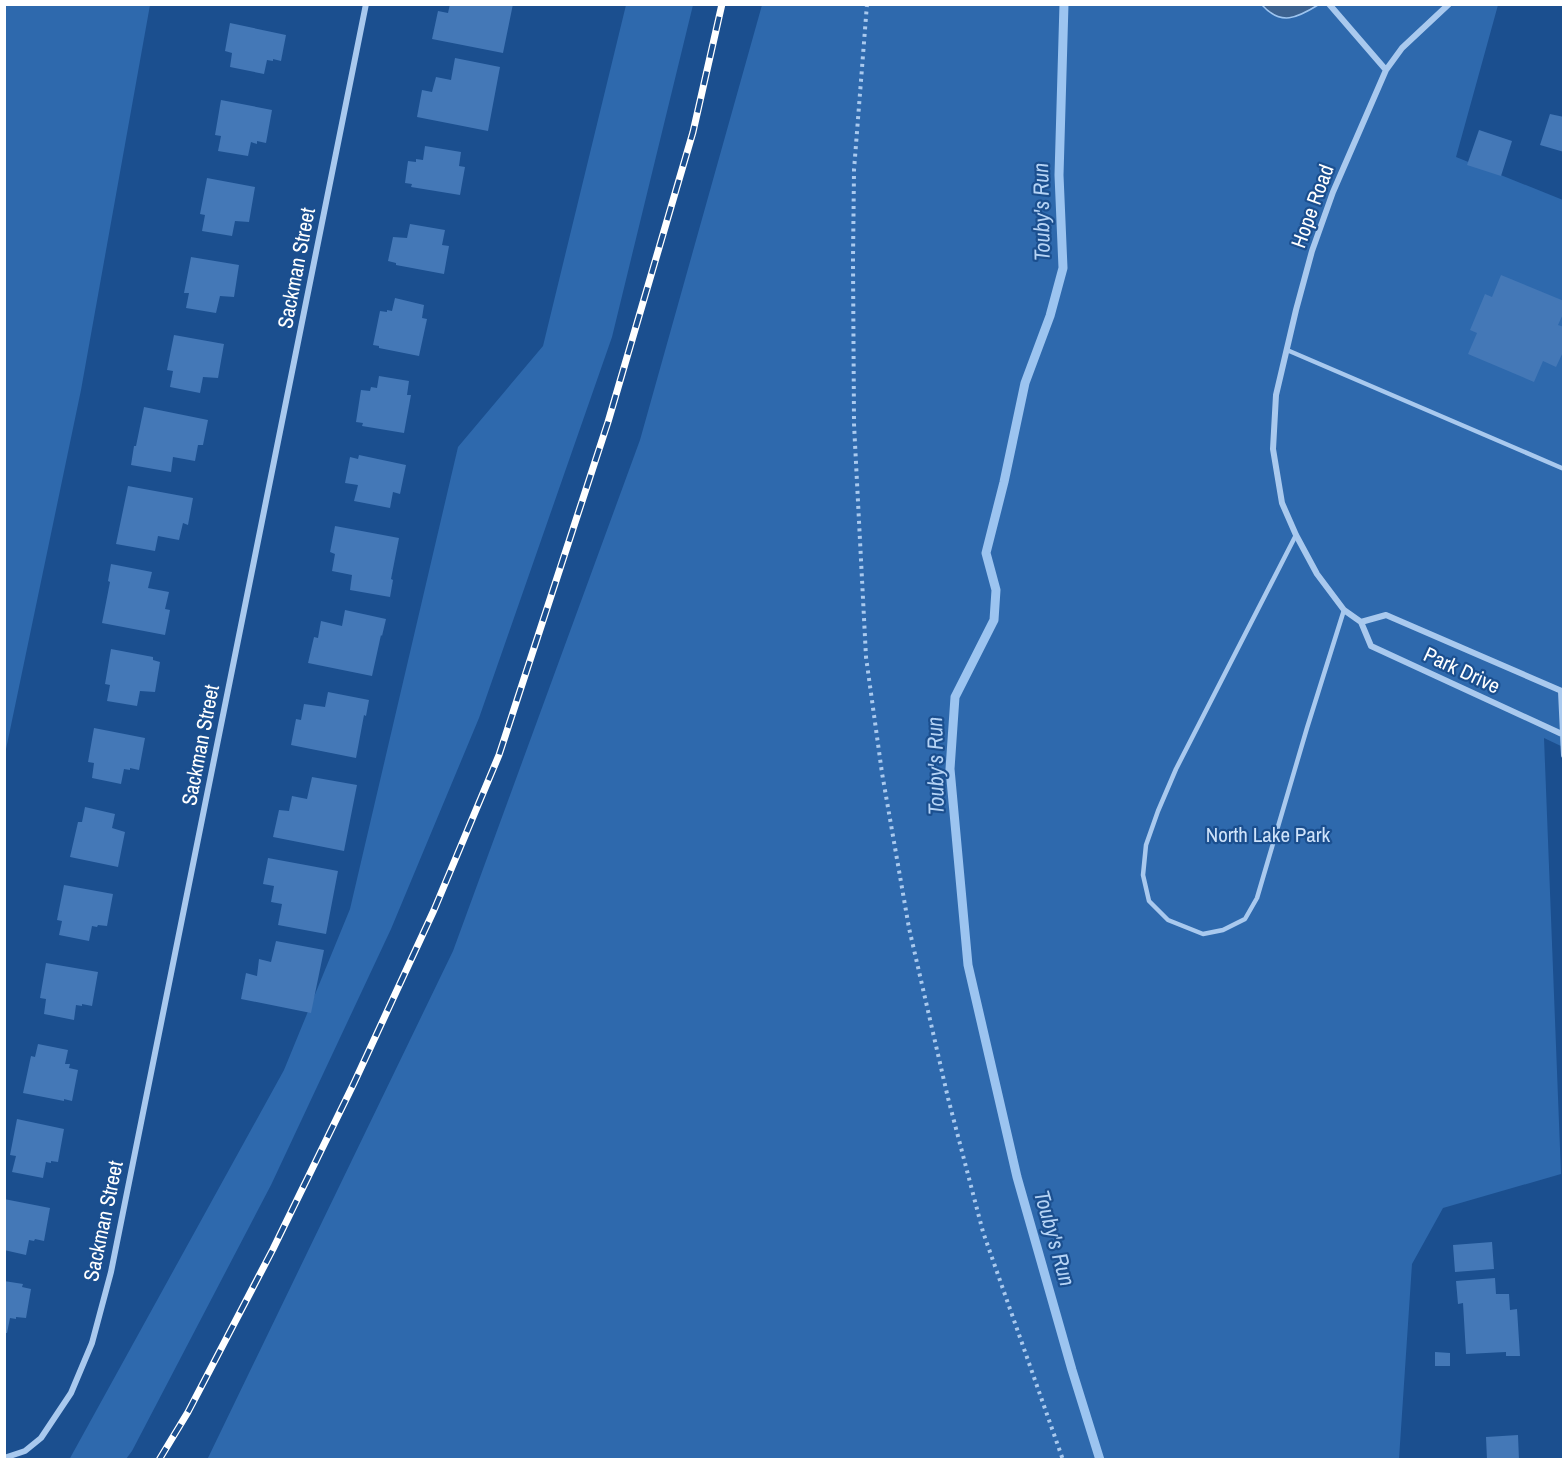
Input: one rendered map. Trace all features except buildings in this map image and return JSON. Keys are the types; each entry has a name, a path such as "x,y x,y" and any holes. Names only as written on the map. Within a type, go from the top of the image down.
{"street":[{"name":"Sackman Street","path":"4,1458 25,1451 40,1438 71,1393 92,1343 111,1272 366,4"},
{"path":"1329,4 1386,70"},
{"name":"Hope Road","path":"1274,449 1276,395 1312,251 1329,202 1386,70 1402,48 1449,4"},
{"name":"Park Drive","path":"1274,449 1281,503 1296,535 1317,574 1344,610 1360,622 1371,646 1563,735"},
{"name":"Park Drive","path":"1360,622 1386,615 1562,692"},
{"path":"1562,692 1563,755"}],"lane":[{"path":"1287,350 1563,469"},
{"path":"1296,535 1176,769 1146,845 1143,875 1149,901 1168,920 1203,934 1223,930 1245,919 1257,898 1344,610"}],"path":[{"path":"867,4 854,170 853,260 854,424 866,657 882,774 909,928 948,1098 983,1232 1063,1460"}],"green space":[{"path":"4,5 150,5 81,390 5,754"},
{"path":"626,5 693,5 612,337 479,718 391,929 271,1185 132,1451 126,1459 69,1460 284,1070 350,909 458,447 543,346"},
{"name":"North Lake Park","path":"762,5 1498,5 1456,157 1563,200 1563,747 1544,738 1561,1174 1443,1208 1412,1264 1399,1459 207,1460 453,951 640,440"}],"shaded area":[{"path":"1262,5 1318,5 1296,16 1283,18 1269,12"}],"waterway":[{"name":"Touby's Run","path":"1064,4 1059,175 1063,268 1050,316 1025,383 986,553 996,590 994,620 955,697 950,769 968,965 1017,1177 1100,1460"}],"railway":[{"path":"159,1460 188,1412 273,1249 354,1083 434,910 499,755 608,422 693,132 722,4"}]}
